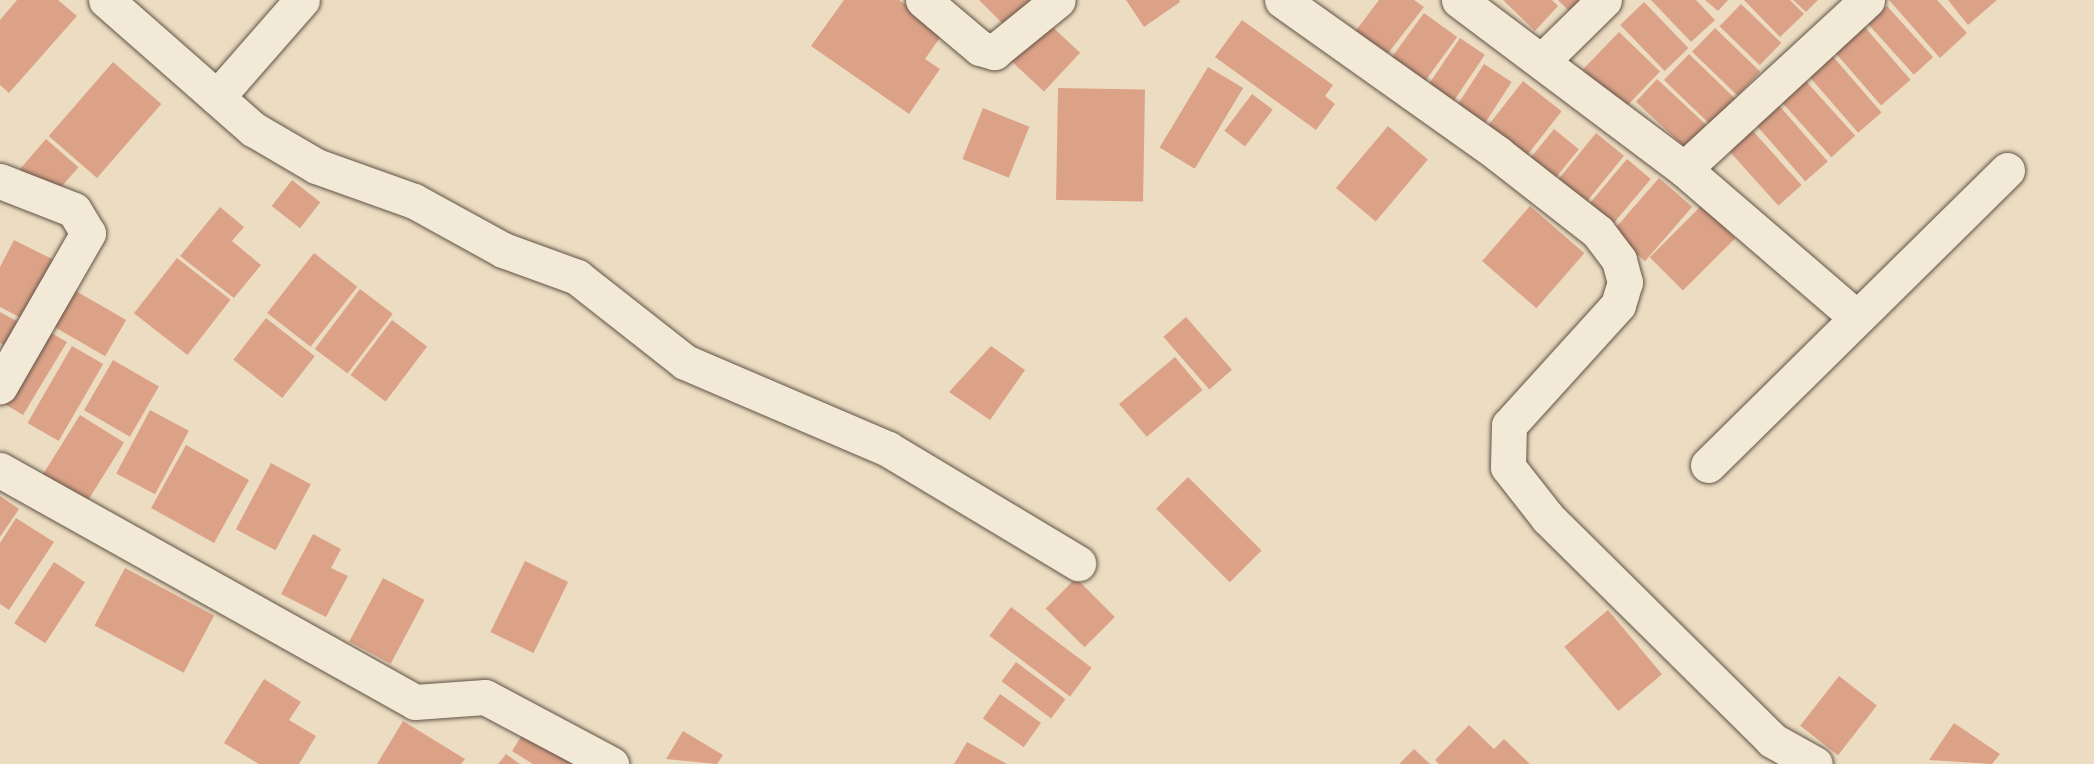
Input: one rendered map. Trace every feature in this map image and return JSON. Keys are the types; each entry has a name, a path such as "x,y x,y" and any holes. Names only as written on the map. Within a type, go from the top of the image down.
{"street":[{"path":"106,0 253,129 316,166 414,201 503,250 577,277 685,362 888,449 1078,563"},
{"path":"217,97 302,0"},
{"path":"923,0 980,48 994,52 1058,0"},
{"path":"1282,0 1497,153 1598,232 1619,260 1625,282 1618,305 1509,425 1508,467 1548,518 1772,740 1815,764"},
{"path":"1459,0 1544,59 1684,169 1855,316"},
{"path":"1544,59 1604,0"},
{"path":"1684,169 1867,0"},
{"path":"1708,465 1855,316 2007,170"},
{"path":"0,181 74,210 88,233 0,386"},
{"path":"0,470 415,702 485,697 609,764"}],"building":[{"path":"17,0 58,0 77,16 9,93 0,85 0,20"},
{"path":"844,0 899,0 944,32 925,59 940,69 909,114 811,46"},
{"path":"979,0 1037,0 1008,29"},
{"path":"1126,0 1179,0 1180,2 1144,27"},
{"path":"1379,0 1414,0 1424,7 1382,61 1351,37"},
{"path":"1503,0 1552,0 1558,6 1535,31"},
{"path":"1558,0 1585,0 1571,13"},
{"path":"1651,0 1696,0 1715,20 1691,42"},
{"path":"1705,0 1728,0 1718,11"},
{"path":"1744,0 1790,0 1804,14 1780,37"},
{"path":"1793,0 1818,0 1806,12"},
{"path":"1889,0 1937,0 1967,33 1940,58"},
{"path":"1948,0 1997,0 1968,25"},
{"path":"1644,2 1688,48 1665,71 1620,25"},
{"path":"1741,4 1781,43 1760,65 1719,26"},
{"path":"1887,6 1933,57 1914,75 1868,23"},
{"path":"1424,13 1457,37 1418,91 1385,67"},
{"path":"1045,20 1080,53 1044,91 1009,59"},
{"path":"1242,20 1333,85 1325,96 1335,104 1316,130 1215,57"},
{"path":"1862,24 1911,80 1881,105 1833,50"},
{"path":"1715,28 1760,72 1737,96 1692,52"},
{"path":"1619,32 1660,72 1624,109 1583,69"},
{"path":"1460,38 1485,55 1446,112 1421,95"},
{"path":"1829,52 1881,112 1858,133 1806,72"},
{"path":"1689,54 1736,99 1711,125 1664,80"},
{"path":"113,62 161,104 97,178 49,136"},
{"path":"1484,64 1512,82 1477,135 1450,117"},
{"path":"1208,67 1243,88 1195,169 1160,148"},
{"path":"1657,79 1706,125 1685,147 1636,102"},
{"path":"1805,80 1855,136 1831,157 1781,101"},
{"path":"1523,81 1562,111 1522,162 1483,132"},
{"path":"1058,88 1145,90 1143,202 1056,200"},
{"path":"1252,94 1273,110 1245,146 1224,131"},
{"path":"1776,102 1828,162 1805,181 1753,122"},
{"path":"983,108 1029,127 1009,178 962,159"},
{"path":"1388,126 1428,159 1376,221 1336,188"},
{"path":"1554,129 1579,149 1549,186 1524,166"},
{"path":"1752,130 1802,185 1778,206 1729,151"},
{"path":"1596,133 1624,156 1582,208 1554,185"},
{"path":"46,139 78,167 52,197 20,169"},
{"path":"1627,159 1651,179 1609,229 1585,209"},
{"path":"1659,178 1692,207 1645,261 1612,232"},
{"path":"292,180 320,202 300,228 272,206"},
{"path":"1702,205 1735,238 1683,291 1650,257"},
{"path":"1530,206 1584,253 1536,308 1482,261"},
{"path":"220,207 244,227 232,241 261,265 234,298 180,256"},
{"path":"14,240 58,262 27,321 0,307 0,267"},
{"path":"314,253 357,287 311,347 267,313"},
{"path":"177,258 231,300 187,355 134,313"},
{"path":"69,287 126,320 105,356 48,323"},
{"path":"360,289 393,314 348,374 315,349"},
{"path":"0,312 20,323 7,347 0,343"},
{"path":"1186,317 1232,370 1209,390 1163,337"},
{"path":"266,318 315,356 282,398 233,360"},
{"path":"392,320 427,346 386,402 350,375"},
{"path":"39,326 67,342 23,415 0,401"},
{"path":"72,346 103,364 59,441 28,423"},
{"path":"991,346 1025,370 990,420 949,392"},
{"path":"1175,357 1203,390 1147,437 1119,404"},
{"path":"113,360 159,386 130,437 84,410"},
{"path":"150,410 189,431 155,494 116,474"},
{"path":"80,415 124,443 84,507 40,479"},
{"path":"186,445 249,480 214,543 151,508"},
{"path":"271,463 311,484 276,550 236,529"},
{"path":"1188,477 1262,551 1230,582 1156,509"},
{"path":"0,496 19,509 0,537"},
{"path":"16,518 54,542 9,610 0,604 0,543"},
{"path":"313,534 341,549 331,568 348,576 326,617 281,594"},
{"path":"525,561 568,582 534,653 490,632"},
{"path":"54,562 85,582 45,643 14,623"},
{"path":"125,568 214,615 184,673 94,625"},
{"path":"383,578 424,600 391,664 349,642"},
{"path":"1076,578 1115,617 1084,647 1046,608"},
{"path":"1011,607 1092,668 1070,697 989,636"},
{"path":"1608,610 1662,674 1618,711 1564,647"},
{"path":"1016,662 1066,699 1051,718 1002,681"},
{"path":"1839,676 1877,706 1838,755 1800,726"},
{"path":"264,679 301,702 289,720 316,736 299,764 259,764 224,743"},
{"path":"1000,694 1041,723 1024,747 983,719"},
{"path":"403,721 465,759 461,764 377,764"},
{"path":"1954,723 2000,754 1992,764 1929,760"},
{"path":"1469,725 1494,749 1504,739 1530,764 1439,764 1435,760"},
{"path":"528,726 576,764 533,764 512,751"},
{"path":"683,731 723,755 717,764 666,759"},
{"path":"967,742 1007,764 954,764"},
{"path":"1414,749 1430,764 1399,764"},
{"path":"506,754 520,764 498,764"}]}
